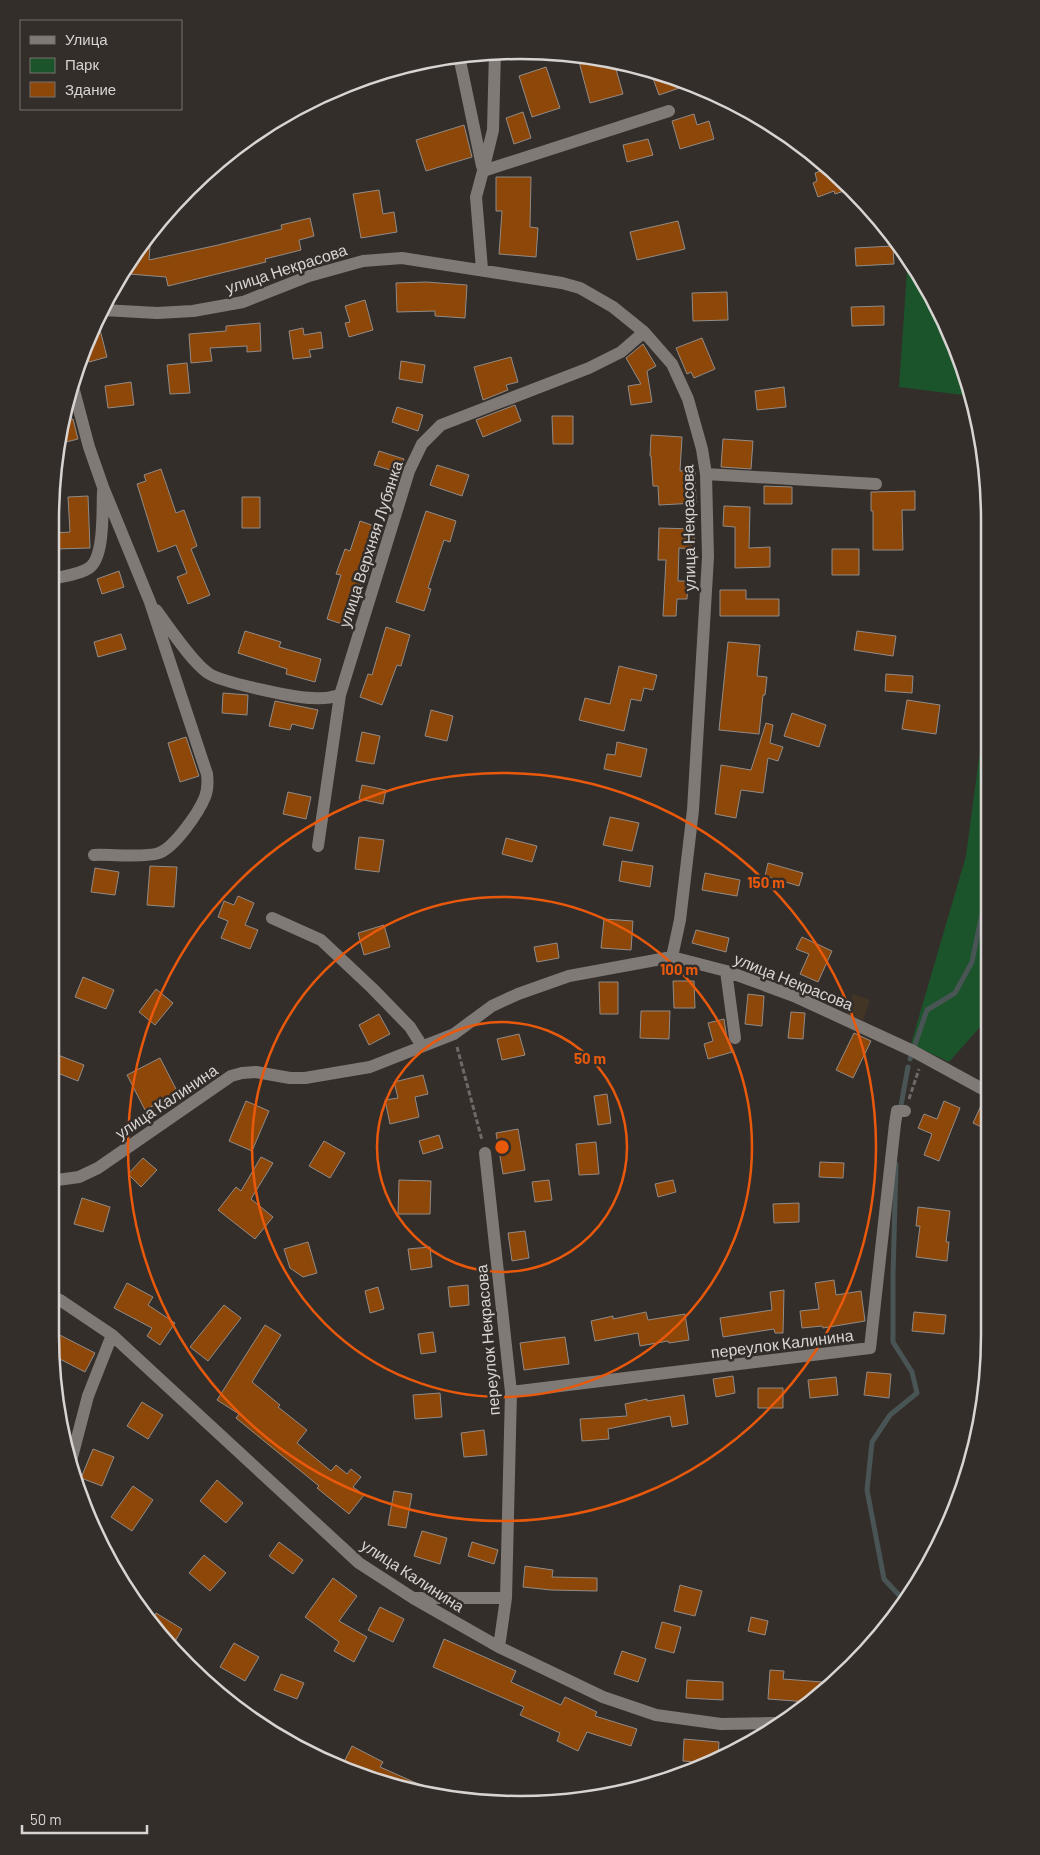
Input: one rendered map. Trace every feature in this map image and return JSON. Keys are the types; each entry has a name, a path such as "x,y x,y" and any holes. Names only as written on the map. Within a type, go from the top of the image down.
{"street":[{"path":"482,269 476,197 493,130 495,60"},
{"path":"460,63 483,171"},
{"path":"483,171 669,111"},
{"name":"улица Некрасова","path":"109,310 157,313 193,311 243,302 310,276 363,261 402,258 482,269 580,288 613,307 644,332 672,364 688,399 702,450 706,474 708,557 693,810 680,920 672,957 726,971 794,996 913,1051 981,1088"},
{"name":"улица Верхняя Лубянка","path":"318,846 340,695 409,471 422,444 441,426 588,368 620,352 644,332"},
{"path":"75,396 89,447 103,487 150,602 207,774 208,784 201,806 169,847 158,853 94,855"},
{"path":"706,474 876,484"},
{"path":"59,577 82,572 95,562 99,548 103,487"},
{"path":"150,602 199,666 209,674 221,679 294,696 326,698 340,695"},
{"path":"272,918 321,940 410,1027 422,1046"},
{"name":"улица Калинина","path":"59,1180 79,1177 98,1168 231,1076 256,1072 290,1078 305,1078 370,1067 454,1034 492,1006 518,994 569,976 672,957"},
{"path":"726,971 735,1038"},
{"name":"переулок Калинина","path":"511,1392 870,1348 888,1176 901,1111"},
{"name":"переулок Некрасова","path":"485,1153 511,1392 506,1598 499,1647"},
{"name":"улица Калинина","path":"59,1300 112,1335 359,1563 413,1598 499,1647 603,1697 656,1714 721,1724 769,1723"},
{"path":"73,1452 88,1396 112,1335"},
{"path":"413,1598 506,1598"}],"path":[{"path":"454,1034 485,1153"}],"shaded area":[{"path":"853,994 870,1000 863,1020 846,1014"}],"green space":[{"path":"907,269 934,316 946,343 964,395 899,387"},
{"path":"981,743 981,1026 949,1062 911,1044 966,856"}],"building":[{"path":"579,63 616,69 623,94 590,103"},
{"path":"546,67 560,108 532,117 519,76"},
{"path":"653,78 680,88 659,95"},
{"path":"523,112 531,138 514,144 506,118"},
{"path":"694,114 697,125 709,121 714,139 680,149 672,121"},
{"path":"464,125 472,157 426,171 416,140"},
{"path":"648,139 653,155 627,162 623,145"},
{"path":"821,171 843,191 835,194 834,191 818,197 813,183 817,181 815,173"},
{"path":"496,177 531,177 530,227 538,228 536,257 499,254 502,211 496,211"},
{"path":"379,190 383,214 394,212 397,232 361,238 353,194"},
{"path":"310,218 314,236 299,240 301,250 265,259 266,262 168,286 166,277 130,274 150,244 149,260 282,229 281,225"},
{"path":"678,221 685,249 637,260 630,232"},
{"path":"891,246 893,249 894,264 856,266 855,248"},
{"path":"426,282 467,285 465,318 435,316 435,311 397,312 396,283"},
{"path":"727,292 728,320 693,321 692,293"},
{"path":"365,300 373,330 349,337 345,323 350,322 345,306"},
{"path":"884,306 884,325 852,326 851,307"},
{"path":"260,323 261,351 247,352 247,346 210,348 212,361 191,363 189,334 226,331 226,326"},
{"path":"303,328 304,335 321,332 323,348 309,350 311,357 293,359 289,331"},
{"path":"100,330 107,357 89,362 88,359"},
{"path":"702,338 715,369 694,378 691,372 687,374 676,348"},
{"path":"643,344 656,366 647,371 652,402 631,405 628,386 641,384 626,358"},
{"path":"511,357 518,382 506,385 508,390 483,400 474,367"},
{"path":"401,361 425,365 422,383 399,379"},
{"path":"187,363 190,393 170,394 167,365"},
{"path":"131,382 134,405 108,408 105,386"},
{"path":"784,387 786,407 757,410 755,391"},
{"path":"515,405 521,421 483,437 476,420"},
{"path":"397,407 423,415 418,431 392,422"},
{"path":"552,416 573,416 573,444 553,444"},
{"path":"73,419 78,439 66,442 68,430 70,420"},
{"path":"651,435 682,437 680,471 695,470 696,503 659,505 658,486 653,486 650,456"},
{"path":"723,439 753,441 751,469 721,467"},
{"path":"379,451 404,459 400,473 374,465"},
{"path":"437,465 469,475 462,496 430,485"},
{"path":"161,469 176,513 184,510 197,546 191,549 210,595 188,604 177,577 187,573 176,545 158,552 137,484 146,481 144,475"},
{"path":"764,486 792,487 792,504 764,504"},
{"path":"915,491 915,510 902,510 903,550 873,550 871,492"},
{"path":"88,496 90,548 59,549 59,533 70,532 68,497"},
{"path":"242,497 260,497 260,528 242,528"},
{"path":"724,506 750,507 749,548 770,547 770,567 735,568 735,527 723,526"},
{"path":"426,511 456,521 450,542 444,540 428,588 431,589 424,611 396,602"},
{"path":"360,521 383,529 365,583 362,582 348,626 327,619 341,575 336,574 345,549 350,551"},
{"path":"659,528 695,529 694,549 679,548 678,581 688,581 687,599 677,599 676,616 663,616 666,560 658,560"},
{"path":"832,549 859,549 859,575 832,575"},
{"path":"119,571 124,587 102,594 97,579"},
{"path":"720,590 746,590 746,599 779,599 779,616 720,616"},
{"path":"386,627 410,635 401,666 397,665 382,705 360,697 368,674 372,675"},
{"path":"245,631 281,642 279,647 321,659 315,682 286,674 287,669 238,653"},
{"path":"857,631 896,636 893,656 854,650"},
{"path":"121,634 126,649 98,657 94,642"},
{"path":"728,642 760,645 757,676 767,677 759,734 719,730"},
{"path":"619,666 657,675 653,690 644,688 641,701 631,699 624,731 579,720 585,698 610,704"},
{"path":"886,674 913,676 912,693 885,691"},
{"path":"223,693 248,695 247,715 222,713"},
{"path":"907,700 940,705 936,734 902,729"},
{"path":"275,701 318,710 313,729 292,724 290,730 269,726"},
{"path":"431,710 453,716 447,741 425,736"},
{"path":"792,713 826,725 819,747 784,736"},
{"path":"766,723 773,725 770,743 783,747 778,761 768,758 763,793 741,790 736,818 715,814 721,765 751,770"},
{"path":"362,732 380,736 374,764 356,761"},
{"path":"186,737 199,776 180,782 168,743"},
{"path":"617,742 647,749 641,777 604,769 607,754 615,755"},
{"path":"362,785 386,790 383,804 359,799"},
{"path":"288,792 311,797 306,819 283,814"},
{"path":"610,817 639,823 632,851 603,845"},
{"path":"359,837 384,840 379,872 355,869"},
{"path":"506,838 537,846 532,862 502,854"},
{"path":"622,861 653,866 650,887 619,881"},
{"path":"768,863 803,873 799,886 765,876"},
{"path":"150,866 177,867 174,907 147,905"},
{"path":"95,868 119,872 115,895 91,892"},
{"path":"705,873 740,880 737,896 702,890"},
{"path":"238,896 254,903 245,925 258,930 250,949 221,938 228,921 218,917 224,901 234,905"},
{"path":"604,919 633,921 631,950 601,948"},
{"path":"384,925 390,947 364,955 358,933"},
{"path":"696,930 729,938 726,952 692,943"},
{"path":"802,937 832,951 818,982 800,974 809,954 796,949"},
{"path":"557,943 559,958 537,962 534,947"},
{"path":"83,977 114,990 106,1009 75,997"},
{"path":"673,981 694,981 695,1008 674,1008"},
{"path":"599,982 618,982 618,1014 600,1014"},
{"path":"156,989 173,1003 155,1025 139,1012"},
{"path":"748,994 764,996 762,1026 745,1024"},
{"path":"641,1011 670,1011 669,1039 640,1038"},
{"path":"791,1012 805,1013 803,1039 788,1038"},
{"path":"379,1014 390,1034 369,1045 359,1025"},
{"path":"724,1019 727,1039 732,1052 708,1059 704,1044 713,1041 708,1023"},
{"path":"854,1033 871,1041 853,1078 836,1070"},
{"path":"519,1034 525,1055 502,1060 497,1039"},
{"path":"59,1055 84,1065 78,1081 59,1074"},
{"path":"160,1058 178,1093 145,1110 127,1075"},
{"path":"423,1075 428,1094 415,1097 419,1117 390,1124 385,1100 398,1098 394,1082"},
{"path":"607,1094 611,1123 598,1125 594,1096"},
{"path":"246,1101 269,1111 252,1151 229,1141"},
{"path":"944,1101 960,1108 939,1161 924,1155 932,1134 918,1128 924,1114 937,1119"},
{"path":"981,1106 981,1127 973,1123"},
{"path":"518,1129 525,1170 503,1174 496,1133"},
{"path":"439,1135 443,1148 423,1154 419,1141"},
{"path":"324,1141 345,1153 330,1178 309,1166"},
{"path":"596,1142 599,1174 579,1175 576,1144"},
{"path":"261,1157 273,1163 251,1199 273,1217 255,1239 218,1210 236,1187 241,1191"},
{"path":"143,1158 157,1170 141,1187 128,1174"},
{"path":"820,1162 844,1163 843,1178 819,1177"},
{"path":"399,1180 431,1181 430,1214 398,1214"},
{"path":"549,1180 552,1200 535,1202 532,1182"},
{"path":"673,1180 676,1192 658,1197 655,1184"},
{"path":"82,1198 110,1207 103,1232 74,1224"},
{"path":"799,1203 799,1222 774,1223 773,1204"},
{"path":"918,1207 950,1211 946,1242 949,1242 947,1261 916,1257 920,1226 916,1226"},
{"path":"525,1231 529,1258 512,1261 508,1233"},
{"path":"308,1242 317,1273 303,1277 290,1268 284,1249"},
{"path":"430,1247 432,1267 411,1270 408,1249"},
{"path":"834,1280 836,1295 861,1291 865,1321 823,1328 822,1326 802,1328 800,1311 819,1309 815,1283"},
{"path":"127,1283 153,1297 148,1305 175,1323 160,1345 147,1336 152,1328 114,1308"},
{"path":"468,1285 469,1305 450,1307 448,1287"},
{"path":"378,1287 384,1309 370,1313 365,1291"},
{"path":"784,1290 783,1333 775,1333 774,1329 723,1337 720,1318 772,1310 770,1292"},
{"path":"224,1305 241,1318 208,1361 190,1347"},
{"path":"646,1312 648,1320 685,1314 689,1340 669,1343 668,1341 640,1346 638,1333 595,1341 591,1321 613,1316 613,1319"},
{"path":"914,1312 946,1315 944,1334 912,1331"},
{"path":"265,1325 281,1335 252,1382 280,1405 278,1407 307,1430 297,1443 331,1471 336,1465 347,1474 351,1469 361,1477 353,1487 364,1495 349,1514 317,1488 319,1486 236,1418 239,1414 217,1400"},
{"path":"433,1332 436,1352 421,1354 418,1334"},
{"path":"59,1335 95,1353 85,1372 60,1359"},
{"path":"565,1337 569,1364 524,1370 520,1343"},
{"path":"867,1372 891,1374 889,1398 864,1395"},
{"path":"733,1376 735,1393 716,1397 713,1379"},
{"path":"836,1377 838,1395 810,1398 808,1380"},
{"path":"758,1388 783,1388 783,1408 758,1408"},
{"path":"440,1393 442,1417 415,1419 413,1395"},
{"path":"684,1395 688,1424 672,1427 670,1416 608,1429 609,1439 582,1441 580,1419 627,1416 625,1404 647,1399 647,1401"},
{"path":"142,1402 163,1415 148,1439 127,1426"},
{"path":"484,1430 487,1455 464,1457 461,1433"},
{"path":"93,1449 114,1457 102,1486 81,1477"},
{"path":"217,1480 243,1503 226,1523 200,1501"},
{"path":"133,1486 153,1500 132,1531 111,1517"},
{"path":"394,1491 412,1494 406,1528 388,1525"},
{"path":"422,1531 447,1538 440,1564 414,1556"},
{"path":"279,1542 303,1560 293,1574 269,1556"},
{"path":"472,1542 498,1550 494,1564 468,1556"},
{"path":"204,1555 226,1573 210,1591 189,1573"},
{"path":"525,1566 553,1570 552,1577 597,1578 597,1591 523,1587"},
{"path":"333,1578 357,1596 339,1621 367,1637 354,1662 334,1651 339,1642 305,1617"},
{"path":"680,1585 702,1591 695,1616 674,1611"},
{"path":"380,1607 404,1619 393,1642 368,1630"},
{"path":"156,1613 182,1629 175,1641 173,1639 154,1616"},
{"path":"751,1617 768,1621 765,1635 748,1631"},
{"path":"662,1622 681,1627 674,1653 655,1648"},
{"path":"444,1639 516,1671 511,1682 561,1705 565,1697 597,1712 595,1716 637,1729 631,1746 587,1732 578,1751 557,1741 560,1733 520,1715 524,1707 433,1667"},
{"path":"234,1643 259,1657 245,1681 220,1667"},
{"path":"622,1651 646,1659 638,1682 614,1674"},
{"path":"770,1670 784,1671 783,1679 822,1682 800,1701 768,1699"},
{"path":"281,1674 304,1683 297,1699 274,1690"},
{"path":"687,1680 723,1682 723,1700 686,1698"},
{"path":"684,1739 719,1742 718,1751 695,1762 683,1761"},
{"path":"352,1746 383,1762 380,1767 421,1785 401,1781 344,1761"}],"waterway":[{"path":"910,1059 927,1010 955,993 972,962 981,918"},
{"path":"900,1111 908,1067"},
{"path":"896,1164 893,1342 912,1372 917,1393 890,1415 872,1442 867,1490 884,1579 901,1596"}]}
